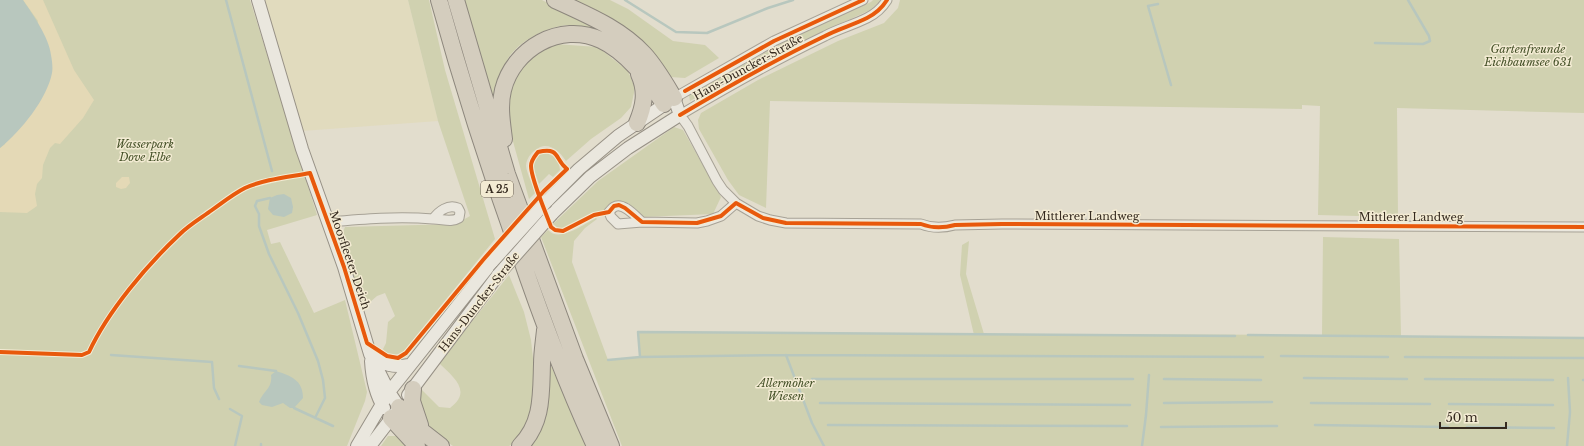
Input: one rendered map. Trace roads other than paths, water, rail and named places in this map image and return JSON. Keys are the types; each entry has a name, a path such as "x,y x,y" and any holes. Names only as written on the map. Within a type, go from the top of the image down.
{"highway":[{"name":"A 25","path":"439,0 500,200 545,327 575,402 595,446"},
{"name":"A 25","path":"456,0 507,174 575,360 611,446"},
{"path":"555,0 601,21 626,38 641,51 652,64 669,101"},
{"path":"507,174 502,117 503,90 515,63 531,48 546,40 560,35 585,35 600,40 614,47 628,59 653,87 669,101"},
{"path":"636,69 645,95 643,108 637,123"},
{"path":"520,446 533,431 538,417 541,402 542,356 545,327"},
{"path":"413,389 412,396 420,439"},
{"path":"395,413 420,439 440,446"}],"street":[{"name":"Moorfleeter Deich","path":"258,0 302,149 358,311 370,354 389,392 395,413"},
{"name":"Hans-Duncker-Straße","path":"357,446 389,392 493,261 547,201 599,151 637,123 702,80 774,41 863,0"},
{"name":"Hans-Duncker-Straße","path":"370,446 498,275 552,214 590,177 628,148 680,115 738,81 827,34 866,19 879,10 887,0"},
{"path":"669,101 680,115"},
{"name":"Mittlerer Landweg","path":"680,115 688,126 723,190 736,203 763,218 786,223 921,224 929,227 949,227 955,225 1033,224 1584,227"},
{"path":"642,222 706,221 721,216 736,203"},
{"name":"Moorfleeter Deich","path":"328,222 356,219 433,219"},
{"name":"Moorfleeter Deich","path":"370,354 372,380 381,404 395,413"},
{"path":"370,354 386,365 409,365"}],"waterway":[{"path":"226,0 272,171"},
{"path":"625,0 676,32 707,33 768,8 793,0"},
{"path":"1375,43 1423,44 1430,41 1429,36 1408,0"},
{"path":"1158,4 1148,6 1171,85"},
{"path":"270,198 257,201 255,206 259,214 259,226 269,254 298,313 318,361 323,380 325,398 315,418"},
{"path":"608,360 640,357 638,332 1235,336"},
{"path":"1248,335 1584,338"},
{"path":"111,355 212,362 214,388 219,399"},
{"path":"640,357 786,355"},
{"path":"824,446 812,423 786,355 1263,357"},
{"path":"1281,356 1388,357"},
{"path":"1405,357 1584,358"},
{"path":"239,366 276,371"},
{"path":"1142,446 1149,375"},
{"path":"1304,378 1407,379"},
{"path":"1567,446 1570,412 1568,378"},
{"path":"812,379 1133,379"},
{"path":"1164,379 1261,380"},
{"path":"1425,379 1553,380"},
{"path":"1164,403 1272,402"},
{"path":"820,403 1130,405"},
{"path":"1311,403 1430,404"},
{"path":"1449,404 1553,405"},
{"path":"294,408 333,426"},
{"path":"230,409 242,416 235,446"},
{"path":"828,425 1127,426"},
{"path":"1315,425 1448,427"},
{"path":"1161,427 1277,426"},
{"path":"1467,427 1554,428"}],"park label":[{"name":"Gartenfreunde Eichbaumsee 631","path":"1528,55"},
{"name":"Wasserpark Dove Elbe","path":"145,150"},
{"name":"Allermöher Wiesen","path":"786,389"}]}
